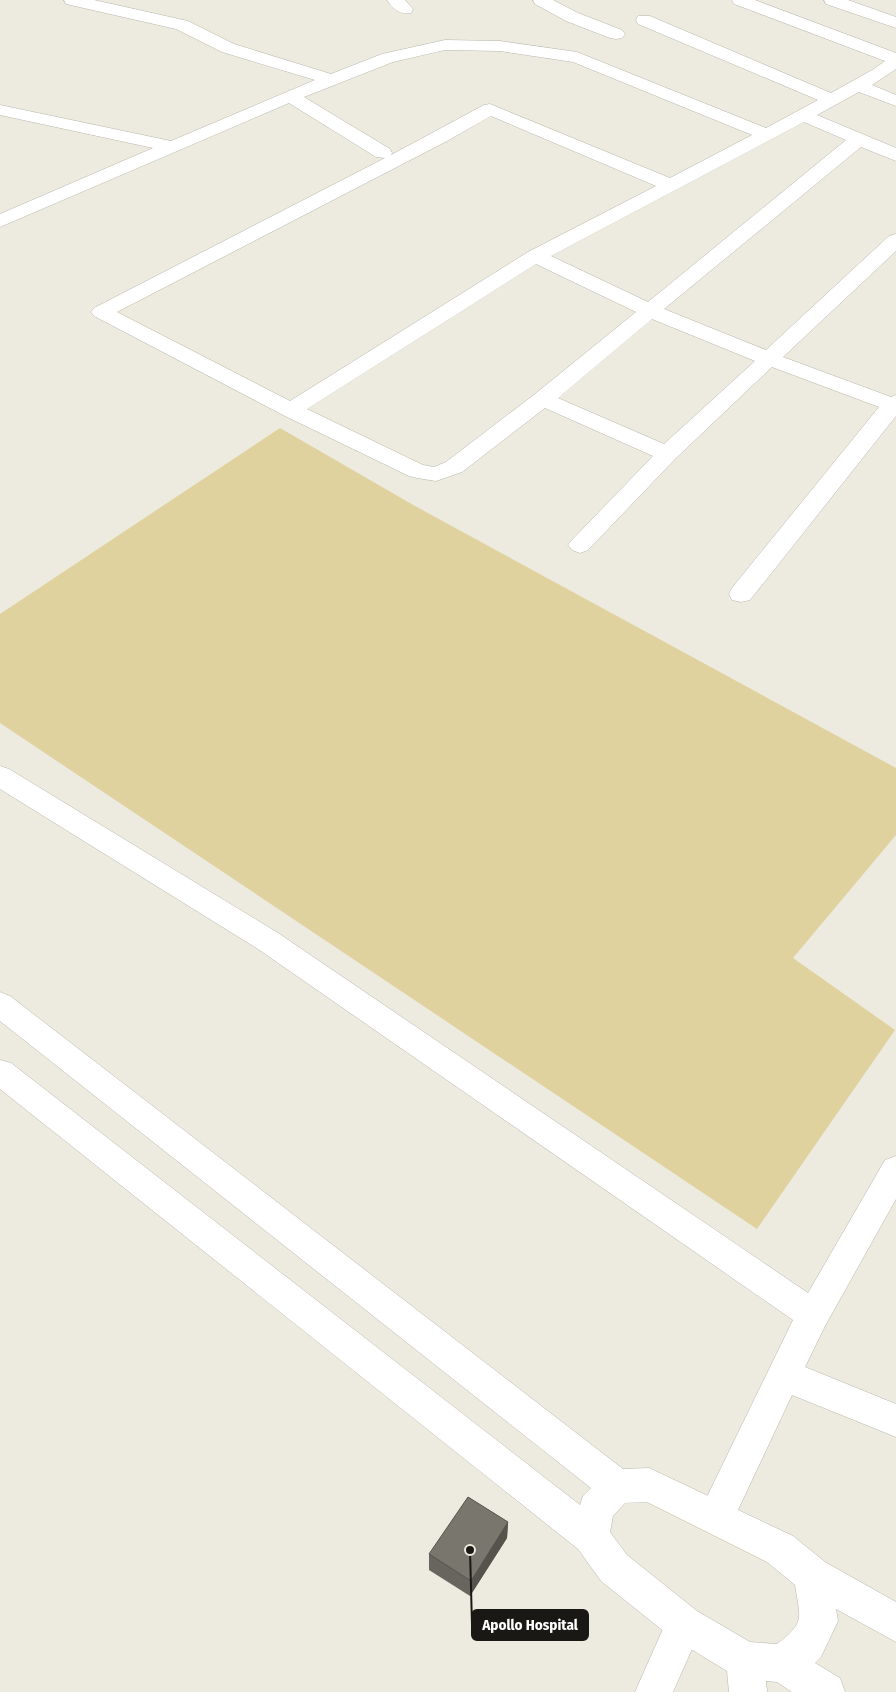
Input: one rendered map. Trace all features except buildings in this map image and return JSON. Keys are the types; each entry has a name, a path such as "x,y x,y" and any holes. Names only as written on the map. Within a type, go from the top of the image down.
{"street":[{"path":"72,0 182,25 228,48 332,80"},
{"path":"542,0 572,17 616,34"},
{"path":"740,0 896,60"},
{"path":"832,0 896,23"},
{"path":"644,20 832,99"},
{"path":"0,221 170,146 290,96 388,58 445,45 500,46 578,58 767,135"},
{"path":"291,410 535,256 767,135 858,85 896,60"},
{"path":"858,85 896,101"},
{"path":"290,96 383,153"},
{"path":"671,185 490,109 440,137 101,312 291,410 417,471 436,474 454,467 543,399 859,139"},
{"path":"0,110 170,146"},
{"path":"803,115 896,155"},
{"path":"580,545 666,454 896,240"},
{"path":"535,256 650,311 767,358 894,404 741,594"},
{"path":"543,399 666,454"},
{"path":"0,776 268,941 813,1315"},
{"path":"0,1004 617,1486 648,1485 716,1517 780,1549 812,1575 896,1624"},
{"path":"0,1072 591,1536 614,1568 746,1676 783,1664 808,1644 819,1621 812,1575"},
{"path":"716,1517 813,1315 896,1170"},
{"path":"784,1375 896,1421"},
{"path":"591,1536 596,1508 617,1486"},
{"path":"654,1692 684,1624"},
{"path":"783,1664 826,1692"}],"shaded area":[{"path":"280,428 415,506 896,768 896,835 793,958 895,1030 757,1229 0,723 0,614"}],"place":[{"name":"Apollo Hospital","path":"470,1550"}]}
